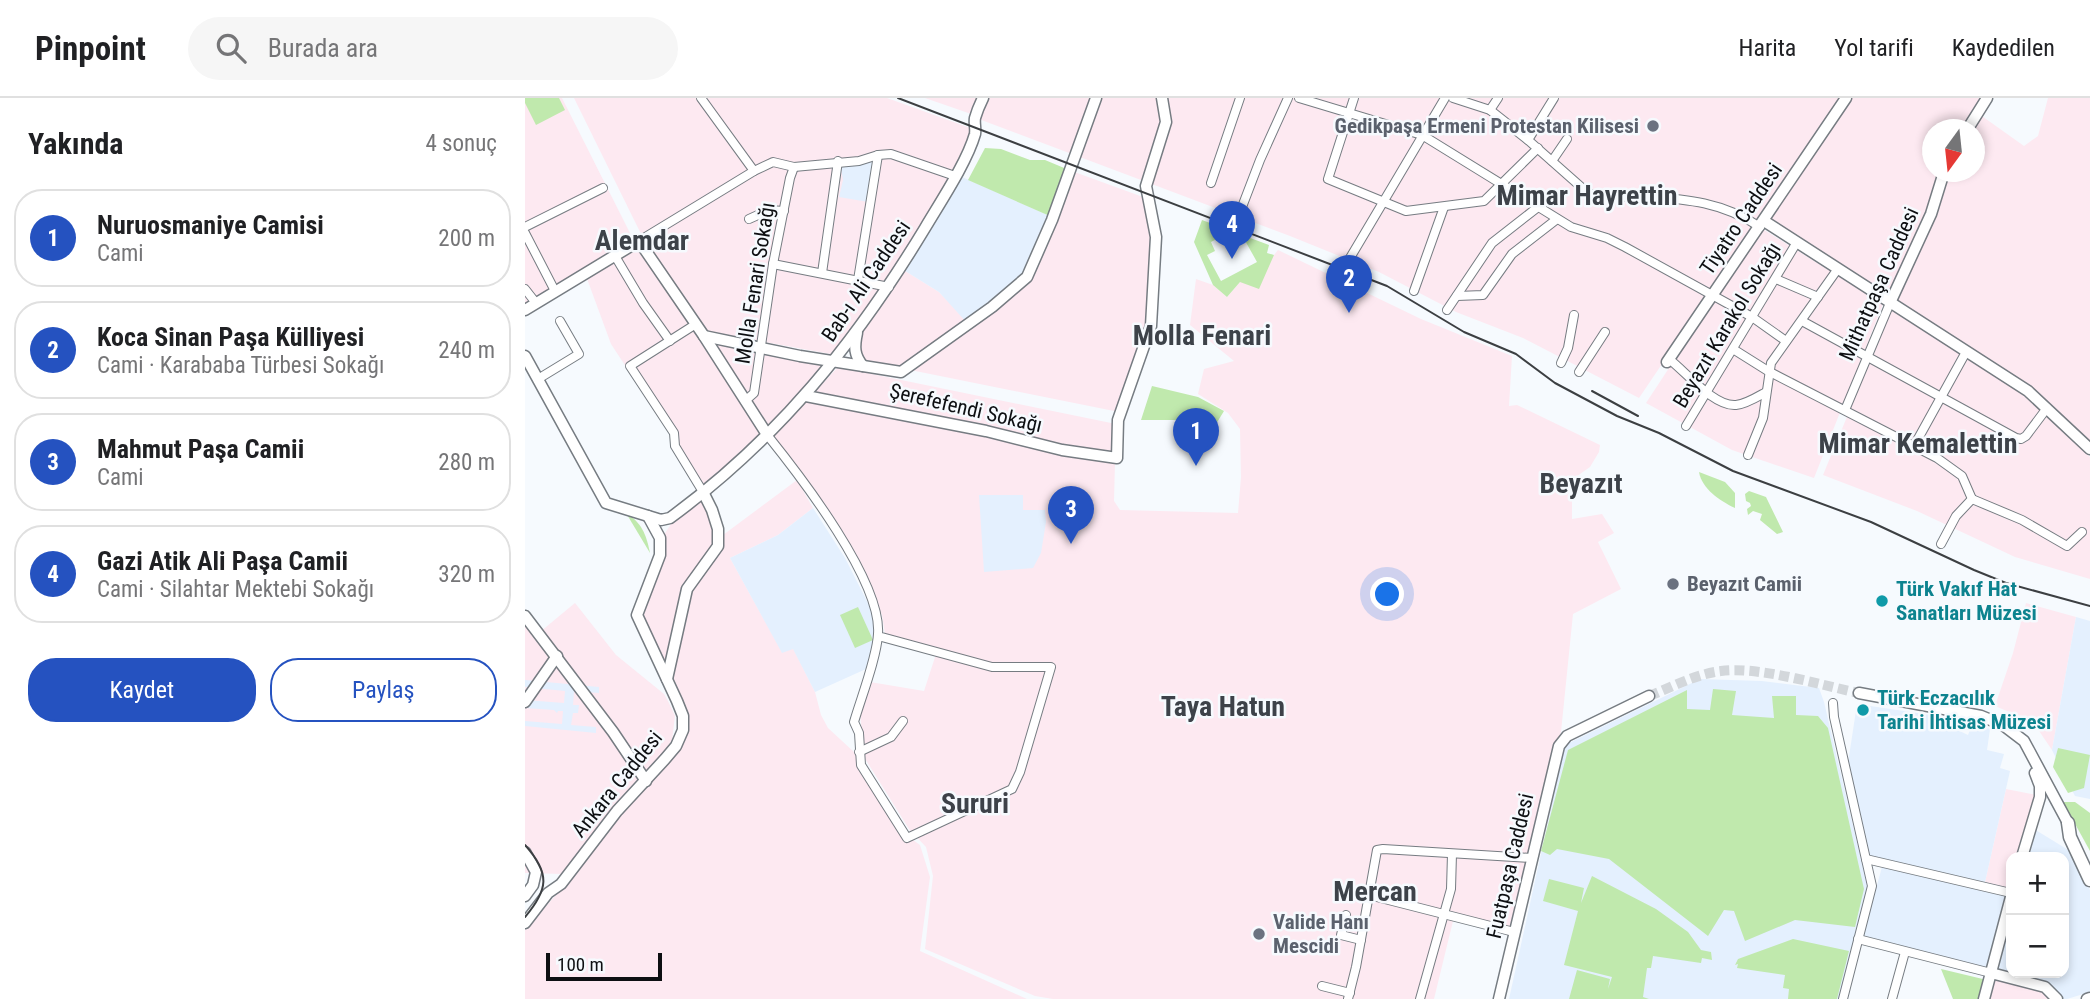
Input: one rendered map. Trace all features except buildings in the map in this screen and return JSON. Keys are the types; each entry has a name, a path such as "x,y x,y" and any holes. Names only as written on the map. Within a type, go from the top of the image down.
{"main road":[{"name":"Bab-ı Ali Caddesi","path":"768,436 834,362 889,286 955,176 975,132 975,120 983,98"},
{"path":"704,336 762,349 901,372 992,307 1027,276 1073,164 1096,98"},
{"name":"Şerefefendi Sokağı","path":"806,396 986,431 1062,450 1117,458 1118,420 1151,326 1156,237 1147,184 1166,122 1162,98"},
{"name":"Tiyatro Caddesi","path":"1668,360 1846,98"},
{"path":"1974,119 1987,98"},
{"name":"Mithatpaşa Caddesi","path":"1890,303 1931,214 1941,182"},
{"path":"1762,224 1797,242 2028,391 2090,449"},
{"path":"525,310 639,241 768,436 670,518 661,520 606,503 525,356"},
{"path":"857,332 854,348 856,358 863,366"},
{"path":"667,679 687,589 719,546 718,529 703,492"},
{"name":"Ankara Caddesi","path":"525,923 548,893 561,884 617,811 676,746 683,730 683,716 637,615 660,555 660,538 648,516"},
{"path":"525,616 557,656 646,781"},
{"path":"525,702 557,656"},
{"path":"1859,693 1981,716 1996,721 2024,741 2090,862"},
{"name":"Fuatpaşa Caddesi","path":"1499,999 1561,742 1575,732 1649,696"},
{"path":"2015,735 2040,783 2038,803 2023,852"},
{"path":"2038,803 2047,798 2058,804"},
{"path":"2068,822 2070,837 2090,880"},
{"path":"525,852 536,872 527,893 548,893"},
{"path":"1984,999 2006,914"},
{"path":"1991,973 2045,987 2057,999"}],"street":[{"path":"701,98 754,171"},
{"path":"1211,183 1240,98"},
{"path":"1237,220 1287,98"},
{"path":"1299,98 1422,135 1571,227 1607,238 1752,317 1786,341"},
{"path":"1354,98 1328,178 1406,211 1484,201 1538,148"},
{"path":"1347,263 1445,98"},
{"path":"1453,98 1490,110 1589,194 1706,202 1762,224"},
{"path":"1490,110 1498,98"},
{"path":"1528,140 1554,98"},
{"path":"1552,161 1567,139"},
{"path":"639,241 773,162 794,167 891,154 955,176"},
{"path":"858,280 878,155"},
{"path":"822,273 838,161"},
{"name":"Molla Fenari Sokağı","path":"745,401 754,393 773,264 794,167"},
{"path":"525,227 603,188"},
{"path":"1414,291 1444,206"},
{"path":"1447,310 1492,243 1538,207"},
{"path":"750,219 769,210 783,211"},
{"path":"1457,296 1483,295 1512,254 1557,219"},
{"path":"525,233 555,291"},
{"name":"Beyazıt Karakol Sokağı","path":"1686,426 1797,242"},
{"path":"615,256 670,341"},
{"path":"773,264 889,286"},
{"path":"1748,455 1763,418 1768,370 1837,270"},
{"path":"1776,279 1818,297"},
{"path":"525,289 535,303"},
{"name":"Mithatpaşa Caddesi","path":"1845,410 1890,303"},
{"path":"1562,363 1568,348 1574,315"},
{"path":"538,379 579,354 560,321"},
{"path":"1802,321 2016,438 2026,436 2047,408"},
{"path":"696,324 630,366 674,433 675,446 703,492"},
{"path":"1579,372 1605,332"},
{"path":"1733,349 1914,446 1962,476 1972,499 2022,520 2067,546 2082,532"},
{"path":"1914,446 1966,352"},
{"path":"1668,360 1707,393 1726,404 1737,405 1766,392"},
{"path":"768,436 800,476 837,530 878,615 878,636 854,722 859,733 861,765 907,838 1011,789 1020,772 1051,667 992,667 878,636"},
{"path":"1941,544 1956,516 1972,499"},
{"path":"1833,703 1872,886 1843,999"},
{"path":"859,752 891,737 903,720"},
{"path":"1322,986 1349,996 1377,850 1532,858"},
{"path":"1420,999 1451,889 1452,854"},
{"path":"1866,859 2006,894"},
{"path":"1369,895 1514,932"},
{"path":"1346,915 1341,935 1361,940"},
{"path":"1858,939 1991,973"},
{"path":"1892,999 1905,952"}],"shaded area":[{"path":"525,98 562,98 634,241 525,308"},
{"path":"574,98 887,98 973,129 948,180 895,268 836,355 705,331 642,236"},
{"path":"925,98 980,98 974,115"},
{"path":"984,98 1842,98 1639,398 1523,338 1456,312 1379,272 976,118"},
{"path":"1851,98 1983,98 1969,119 1922,119 1922,182 1937,182 1928,216 1887,297 1769,221"},
{"path":"2048,98 2090,98 2090,444 2028,387 1895,301 1935,220 1947,182 1985,182 1985,119 1976,119 1979,114 2024,146 2038,136"},
{"path":"876,160 868,202 839,197 843,180 840,163"},
{"path":"1069,170 1143,197 1155,237 1151,312 1119,412 851,358 850,349 902,269 939,292 950,303 1026,276"},
{"path":"960,176 1052,217 1026,276 967,323 939,292 902,269"},
{"path":"1761,228 1883,304 1814,478 1732,450 1646,403"},
{"path":"637,245 763,434 704,485 611,344 586,276"},
{"path":"1278,250 1421,319 1512,356 1509,406 1517,405 1600,445 1590,467 1570,481 1568,493 1572,495 1572,519 1602,514 1614,533 1598,542 1621,589 1573,614 1561,732 1553,754 1508,934 1453,921 1434,999 1053,999 1035,996 925,949 933,876 926,847 909,829 864,757 860,712 870,682 924,691 938,648 885,634 882,615 841,529 774,436 838,367 1116,424 1114,501 1120,510 1238,513 1241,477 1240,429 1228,413 1198,394 1204,369 1234,361 1190,325 1196,279 1213,285 1227,297 1240,282"},
{"path":"1891,310 2026,392 2090,457 2090,579 2015,557 1917,511 1823,475"},
{"path":"716,341 828,364 769,429 712,347"},
{"path":"797,480 813,508 778,535 730,558 782,652 793,648 815,692 821,715 828,728 854,752 905,834 920,845 930,877 920,951 1027,999 525,999 525,930 563,887 686,725 670,678 690,590 723,535"},
{"path":"979,495 1023,495 1023,510 1045,510 1046,522 1041,553 1033,568 984,572"},
{"path":"703,498 712,518 716,545 684,588 666,673 640,620 662,538 671,524"},
{"path":"813,508 845,558 875,617 876,636 866,669 815,692 793,649 782,653 730,558 778,535"},
{"path":"575,603 616,655 664,694 675,716 672,740 648,776 540,632"},
{"path":"2026,603 2076,617 2052,750 2033,722 1995,706"},
{"path":"2076,617 2090,621 2090,799 2075,796 2052,750"},
{"path":"525,620 643,781 563,874 525,873"},
{"path":"1700,679 1762,681 1819,688 1868,889 1840,999 1509,999 1565,745"},
{"path":"525,680 599,687 599,693 574,691 573,705 579,705 578,713 573,713 571,725 596,727 596,733 525,726 525,721 562,724 563,711 557,713 554,710 525,708 525,700 564,703 565,691 525,687"},
{"path":"1857,704 1944,717 1945,724 1968,735 1972,725 1990,729 1987,750 2004,754 2000,768 2010,771 1985,882 1870,857 1848,763"},
{"path":"2006,789 2036,795 2020,852 2006,852 2006,888 1985,882"},
{"path":"2034,829 2070,851 2090,890 2090,992 2062,999 2046,984 2020,978 2069,978 2069,852 2027,852"},
{"path":"1882,867 2006,897 1989,969 1863,936"},
{"path":"2006,931 2006,975 1995,972"},
{"path":"1992,979 2042,990 2049,999 1987,999"}],"green space":[{"path":"525,98 559,98 565,110 536,125"},
{"path":"985,148 1001,149 1030,160 1045,160 1069,170 1052,217 968,180"},
{"path":"1202,220 1269,245 1267,253 1274,255 1259,289 1240,282 1227,297 1213,285 1194,242","holes":["1228,233 1233,242 1243,237 1257,262 1221,281 1207,255 1215,251 1211,242"]},
{"path":"1152,386 1198,397 1224,411 1213,429 1201,420 1141,420"},
{"path":"1699,472 1725,482 1735,493 1735,508 1708,489"},
{"path":"1749,491 1766,497 1783,532 1777,534 1760,520 1762,514 1753,511 1748,515 1747,509 1751,506 1746,501 1745,494"},
{"path":"626,513 643,530 650,553"},
{"path":"858,607 873,640 855,648 840,615"},
{"path":"1713,689 1736,691 1732,715 1774,718 1772,696 1796,696 1796,715 1818,716 1828,728 1864,889 1855,927 1795,920 1745,941 1734,911 1724,910 1708,936 1609,859 1557,849 1550,855 1541,851 1568,750 1687,690 1687,709 1710,710"},
{"path":"2058,748 2090,755 2084,788 2068,793 2053,767"},
{"path":"2063,802 2075,802 2090,813 2090,851"},
{"path":"1592,876 1656,909 1688,932 1701,950 1711,952 1712,960 1702,958 1701,963 1653,956 1651,968 1647,968 1643,997 1649,999 1569,999 1577,970 1610,979 1608,989 1612,977 1564,965 1578,911 1543,901 1549,879 1584,888 1581,903"},
{"path":"1793,939 1849,951 1837,999 1788,999 1789,989 1783,988 1785,975 1737,968 1738,964 1735,965 1738,959"},
{"path":"1941,969 1987,980 1982,999 1953,999"}],"tunnel":[{"path":"1649,696 1702,675 1736,670 1771,674 1859,693"}],"tram line":[{"path":"898,98 1387,286 1464,332 1516,354 1555,383 1617,416 1659,433 1733,471 1871,522 2006,583 2090,606"},
{"path":"1592,391 1638,416"},
{"path":"525,845 539,865 543,882 538,898 525,917"}],"place":[{"name":"Gedikpaşa Ermeni Protestan Kilisesi","path":"1653,126"},
{"name":"Gazi Atik Ali Paşa Camii","path":"1232,259"},
{"name":"Koca Sinan Paşa Külliyesi","path":"1349,313"},
{"name":"Nuruosmaniye Camisi","path":"1196,466"},
{"name":"Mahmut Paşa Camii","path":"1071,544"},
{"name":"Beyazıt Camii","path":"1673,584"},
{"name":"Türk Vakıf Hat Sanatları Müzesi","path":"1882,601"},
{"name":"Türk Eczacılık Tarihi İhtisas Müzesi","path":"1863,710"},
{"name":"Valide Hanı Mescidi","path":"1259,934"}],"district":[{"name":"Mimar Hayrettin","path":"1587,195"},
{"name":"Alemdar","path":"642,240"},
{"name":"Molla Fenari","path":"1202,335"},
{"name":"Mimar Kemalettin","path":"1918,443"},
{"name":"Beyazıt","path":"1581,483"},
{"name":"Taya Hatun","path":"1223,706"},
{"name":"Sururi","path":"975,803"},
{"name":"Mercan","path":"1375,891"}]}
